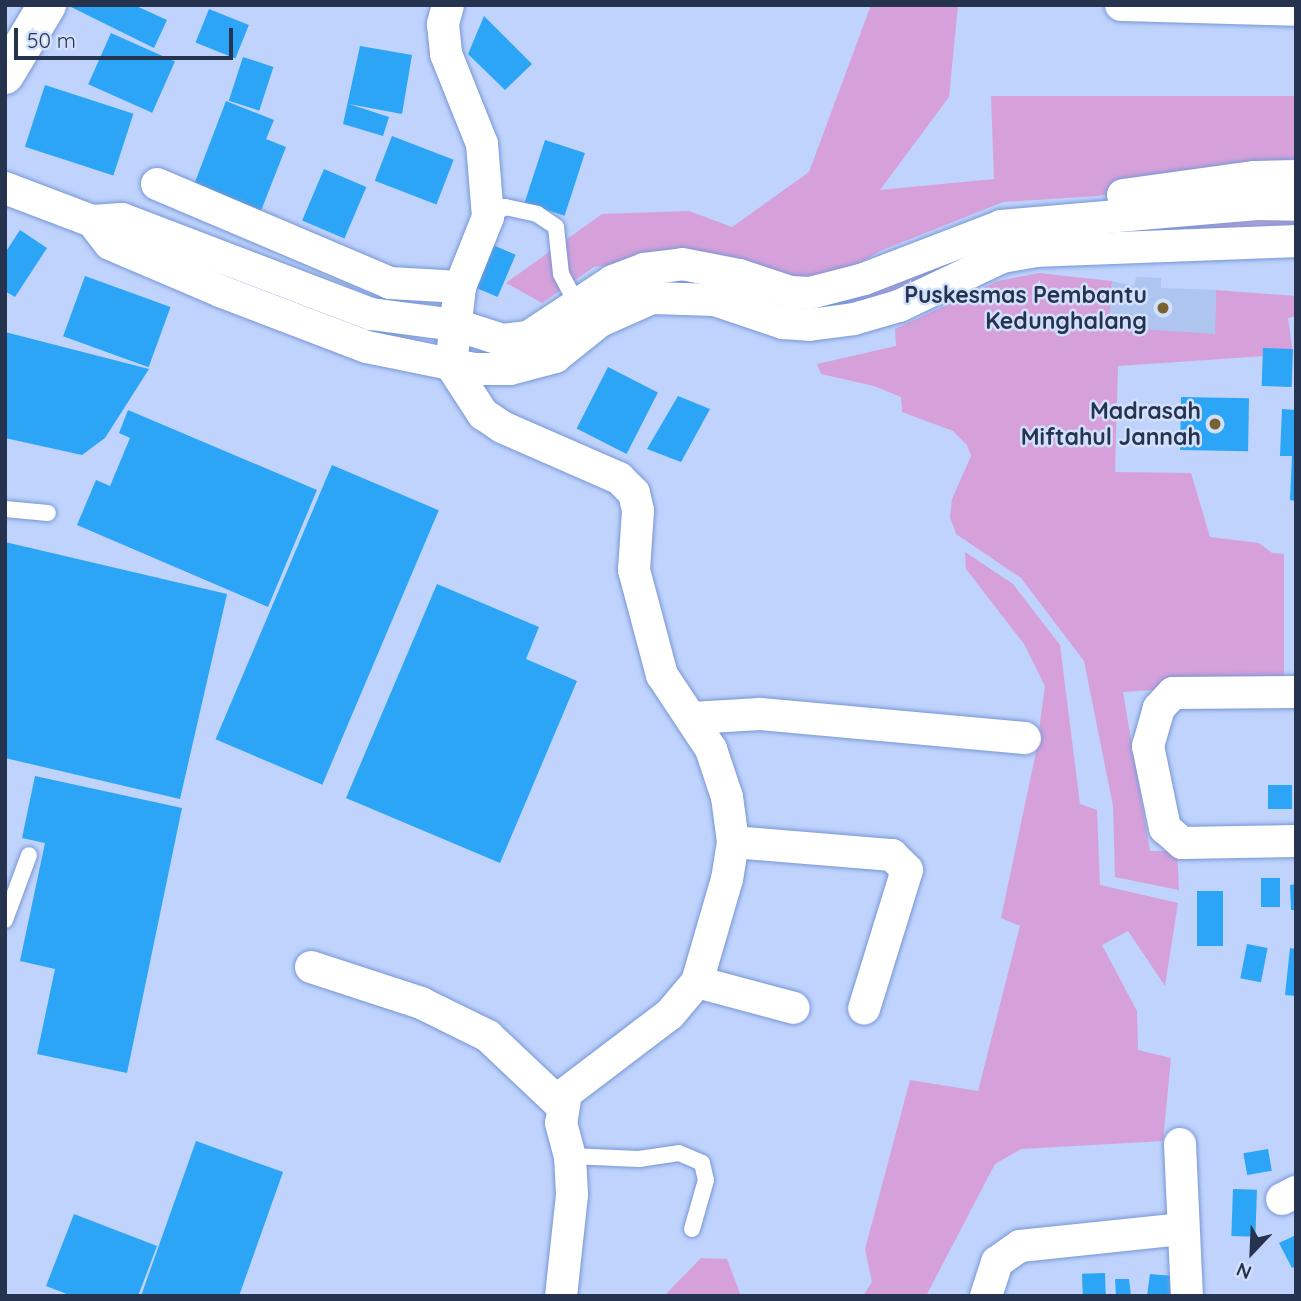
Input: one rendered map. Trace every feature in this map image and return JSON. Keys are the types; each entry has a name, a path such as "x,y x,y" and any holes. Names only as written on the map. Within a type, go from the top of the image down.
{"main road":[{"path":"5,75 47,5"}],"street":[{"path":"448,5 443,24 446,54 482,144 488,217 460,287 451,365 483,414 502,427 619,478 634,493 638,511 634,570 643,610 662,675 711,749 727,797 733,842 727,879 697,982 670,1014 566,1093 562,1106 570,1156 572,1195 561,1296"},
{"path":"1121,5 1296,10"},
{"path":"92,221 110,244 220,291 367,347 451,365 510,369 555,357 589,313 623,277 682,264 739,275 790,292 810,293 864,279 1002,226 1256,191 1296,176"},
{"path":"157,184 390,283 460,287"},
{"path":"5,188 92,221 122,219 371,314 456,325 503,340 528,337 589,313 652,298 715,300 783,323 809,325 854,319 899,306 1002,257 1036,251 1296,241"},
{"path":"1256,191 1296,205"},
{"path":"1296,692 1173,693 1159,708 1148,746 1166,828 1182,843 1296,841"},
{"path":"692,718 760,714 1026,737"},
{"path":"733,842 892,855 907,870 864,1009"},
{"path":"311,967 421,1003 488,1036 562,1106"},
{"path":"697,982 794,1008"},
{"path":"1180,1144 1187,1296"},
{"path":"986,1296 997,1262 1020,1246 1183,1229"}],"lane":[{"path":"488,217 505,207 537,214 556,227 561,274 589,313"},
{"path":"5,509 48,513"},
{"path":"5,920 29,855"},
{"path":"570,1156 639,1159 679,1153 702,1163 706,1180 692,1229"}],"shaded area":[{"path":"871,5 958,5 949,97 880,190 994,179 991,96 1296,96 1296,159 1222,164 1221,178 1097,196 1003,202 880,251 810,293 666,259 594,267 542,303 506,283 602,214 689,211 732,227 809,172"},
{"path":"1296,220 1296,230 998,238 1115,226"},
{"path":"978,250 934,278 833,314 768,306 739,285 771,296"},
{"path":"1039,273 1112,281 1109,327 1215,334 1216,290 1296,296 1296,316 1288,318 1293,354 1118,366 1115,472 1191,473 1210,537 1259,543 1272,553 1284,554 1284,681 1123,692 1150,851 1177,851 1179,890 1115,877 1113,806 1084,661 1021,578 956,534 950,517 952,499 971,456 967,445 953,431 902,412 901,397 874,386 821,374 817,364 896,346 895,329 998,281"},
{"name":"Puskesmas Pembantu Kedunghalang","path":"1136,277 1161,278 1161,288 1216,290 1215,335 1108,327 1112,281 1134,286"},
{"path":"965,552 1013,584 1060,645 1080,804 1097,810 1100,885 1178,903 1165,986 1128,931 1102,945 1137,1011 1138,1050 1171,1058 1163,1141 1021,1149 995,1164 926,1296 863,1296 872,1282 865,1249 910,1080 978,1091 1020,926 1001,918 1036,752 1045,686 1024,644 966,569"},
{"path":"701,1258 727,1259 741,1296 664,1296"}],"building":[{"path":"67,5 134,5 167,20 154,48"},
{"path":"209,9 249,25 235,58 196,42"},
{"path":"484,16 532,64 505,90 468,54"},
{"path":"111,33 175,61 152,113 88,84"},
{"path":"360,46 412,55 402,114 349,104 389,117 383,136 343,124"},
{"path":"243,57 273,67 259,111 229,101"},
{"path":"45,85 133,114 113,176 25,147"},
{"path":"226,101 274,120 266,139 286,147 257,221 190,195"},
{"path":"392,136 454,160 436,204 375,181"},
{"path":"545,140 585,153 565,216 525,203"},
{"path":"324,169 366,187 344,239 302,221"},
{"path":"20,230 47,248 15,297 5,291 5,253"},
{"path":"488,243 516,255 498,297 470,285"},
{"path":"85,276 171,307 149,367 63,336"},
{"path":"5,332 149,369 105,438 82,455 5,438"},
{"path":"1263,348 1293,349 1292,387 1262,386"},
{"path":"608,367 658,392 627,454 577,428"},
{"path":"678,396 710,409 681,462 647,449"},
{"name":"Madrasah Miftahul Jannah","path":"1181,397 1249,398 1248,451 1180,450"},
{"path":"1282,409 1296,410 1296,501 1290,500 1292,456 1280,456"},
{"path":"128,410 317,490 268,607 77,525 96,480 110,486 130,438 119,433"},
{"path":"332,465 439,510 322,785 216,739"},
{"path":"5,542 227,594 180,799 5,758"},
{"path":"437,584 539,627 526,659 577,681 500,863 346,798"},
{"path":"35,776 182,808 127,1073 37,1054 55,969 20,961 45,843 22,838"},
{"path":"1268,785 1292,785 1292,809 1268,809"},
{"path":"1261,878 1280,878 1280,907 1261,907"},
{"path":"1296,884 1296,910 1291,910 1290,885"},
{"path":"1197,891 1223,891 1223,946 1197,946"},
{"path":"1247,944 1268,948 1261,982 1240,978"},
{"path":"1290,948 1296,949 1296,996 1285,995"},
{"path":"196,1141 283,1172 239,1296 141,1296"},
{"path":"1268,1149 1272,1171 1247,1175 1243,1153"},
{"path":"1233,1189 1257,1190 1255,1237 1231,1236"},
{"path":"74,1214 157,1246 138,1296 72,1296 46,1286"},
{"path":"1296,1235 1296,1266 1292,1268 1279,1243"},
{"path":"1105,1273 1106,1296 1083,1296 1082,1274"},
{"path":"1150,1274 1173,1276 1171,1296 1147,1296"},
{"path":"1115,1279 1129,1279 1131,1296 1116,1296"}],"place":[{"name":"Puskesmas Pembantu Kedunghalang","path":"1163,308"},
{"name":"Madrasah Miftahul Jannah","path":"1215,424"}]}
